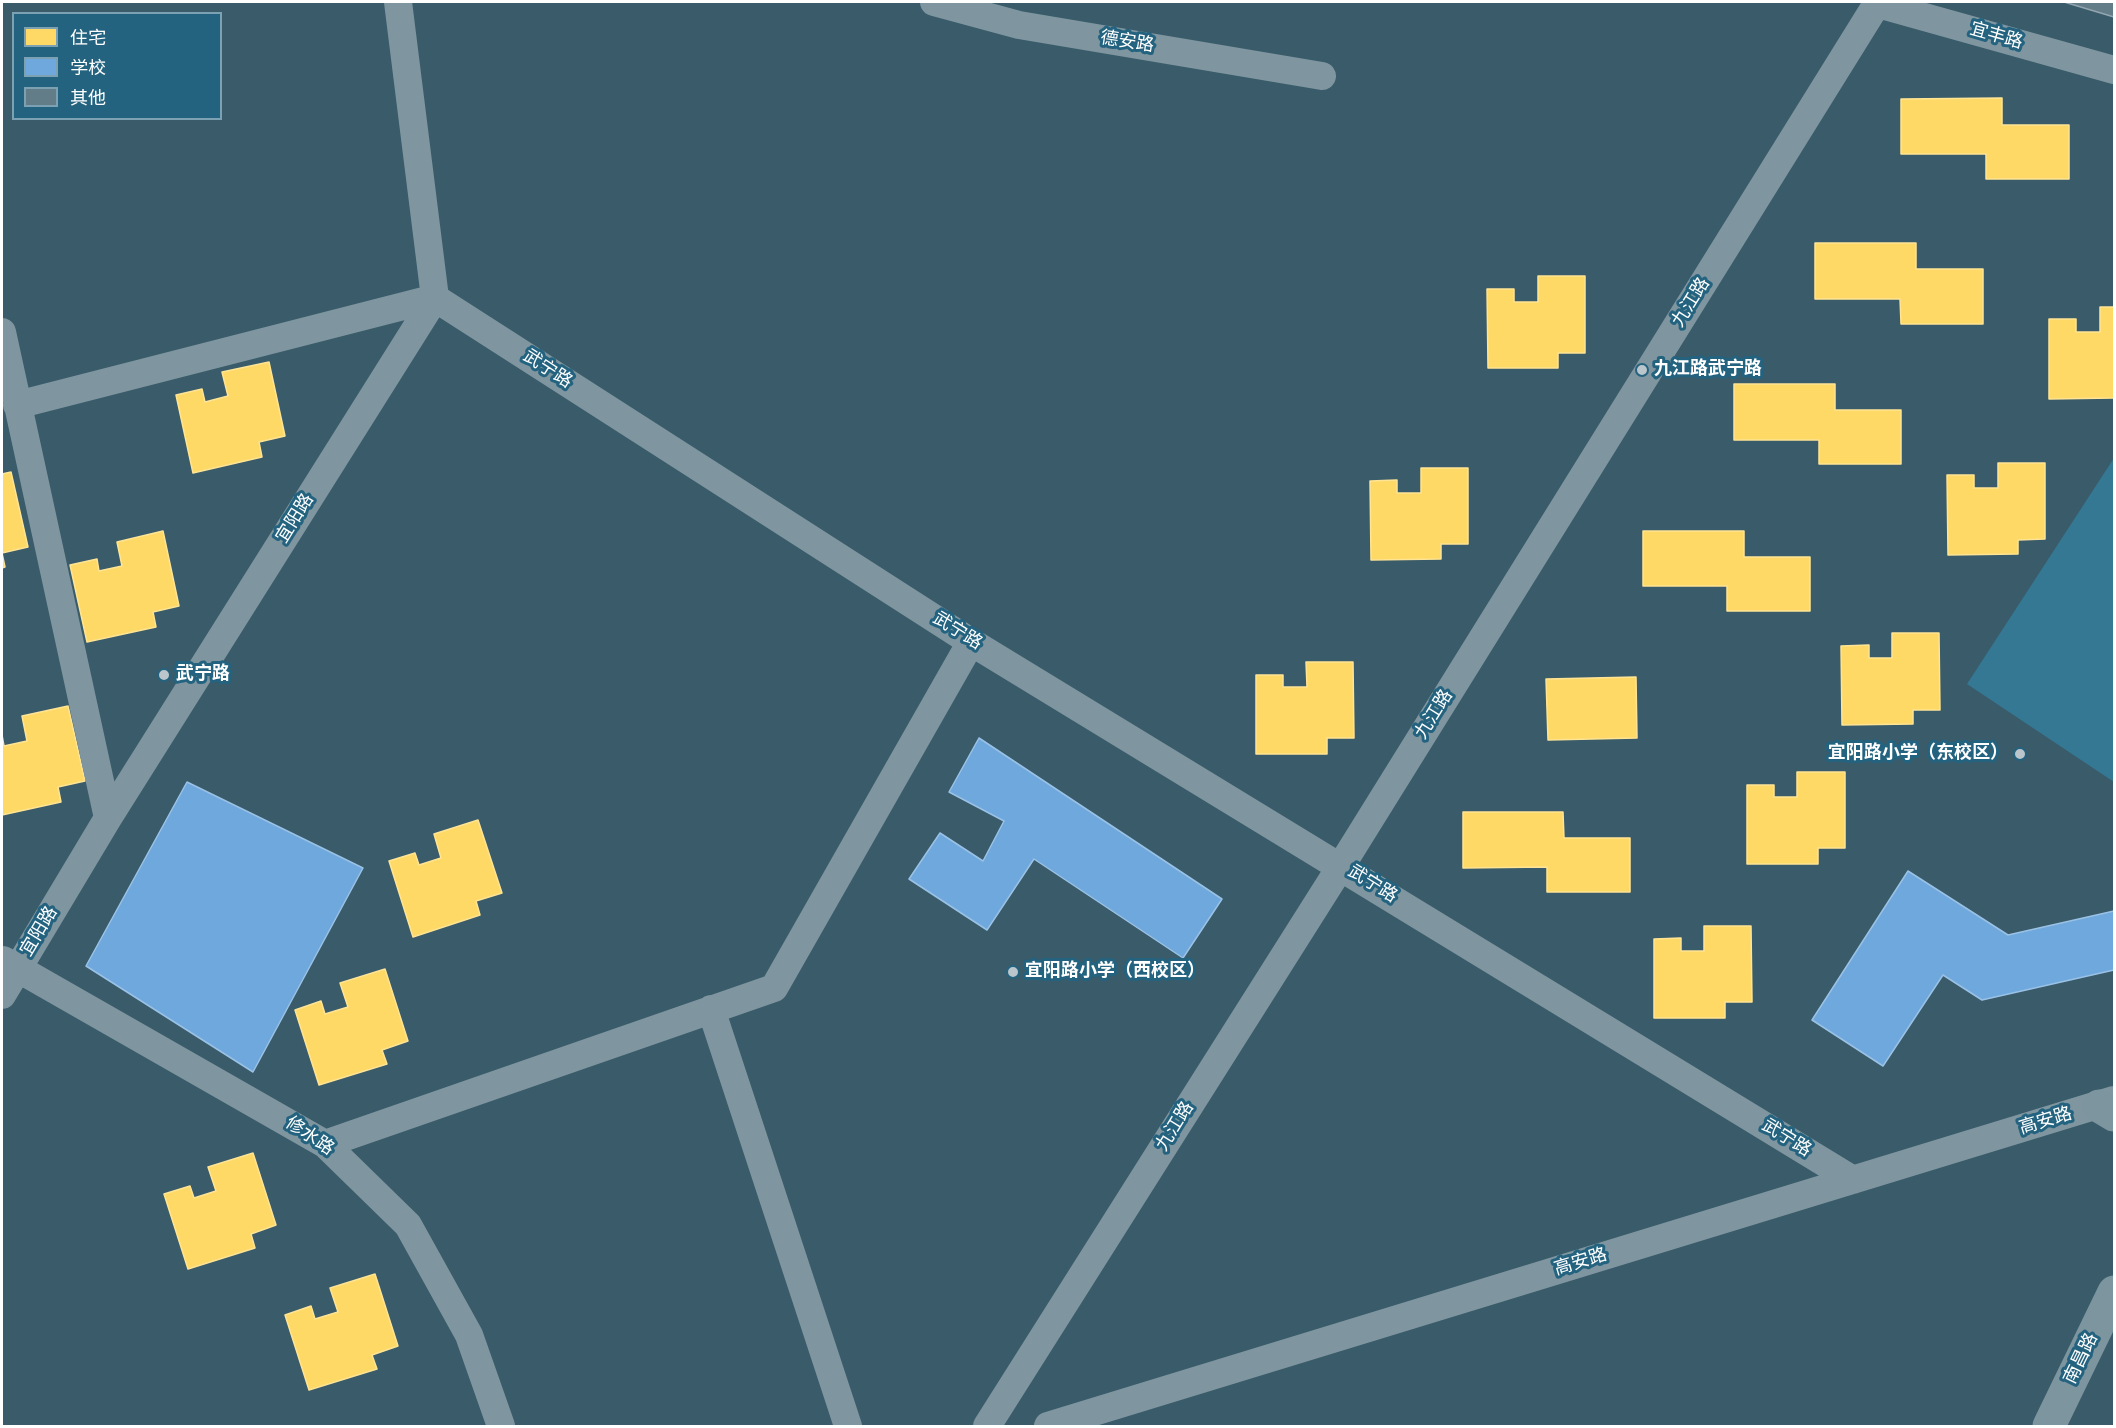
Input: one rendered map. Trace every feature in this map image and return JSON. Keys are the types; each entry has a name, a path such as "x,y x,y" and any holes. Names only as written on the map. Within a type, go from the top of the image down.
{"main road":[{"name":"南昌路","path":"2049,1426 2115,1292"}],"street":[{"path":"17,405 435,298 398,2"},
{"name":"德安路","path":"934,2 1019,26 1322,76"},
{"name":"宜丰路","path":"1878,3 2115,70"},
{"name":"九江路","path":"987,1426 1341,866 1878,3"},
{"name":"武宁路","path":"435,298 971,642 1853,1180"},
{"name":"宜阳路","path":"2,995 10,963 108,818 435,298"},
{"path":"2,332 108,818"},
{"path":"325,1144 774,987 971,642"},
{"name":"修水路","path":"10,963 325,1144 408,1226 469,1335 501,1426"},
{"path":"711,1009 848,1426"},
{"name":"高安路","path":"1048,1426 1853,1180 2109,1107"}],"shaded area":[{"path":"2114,458 2114,782 1967,684"}],"building: 住宅":[{"path":"2002,98 2002,125 2069,125 2069,179 1986,179 1986,154 1901,154 1901,99"},
{"path":"1815,243 1916,243 1916,269 1983,269 1983,324 1901,324 1900,299 1815,299"},
{"path":"1538,276 1585,276 1585,353 1558,353 1558,368 1488,368 1487,289 1514,289 1514,302 1538,302"},
{"path":"2100,307 2114,307 2114,398 2049,399 2049,319 2076,319 2076,332 2100,332"},
{"path":"269,362 285,436 259,442 262,457 193,473 176,395 202,389 205,402 228,396 222,372"},
{"path":"1734,384 1835,384 1835,410 1901,410 1901,464 1819,464 1819,440 1734,440"},
{"path":"1998,463 2045,463 2045,539 2018,540 2018,554 1948,555 1947,475 1974,475 1974,488 1998,488"},
{"path":"1421,468 1468,468 1468,544 1441,544 1441,559 1371,560 1370,481 1397,480 1397,493 1421,493"},
{"path":"11,472 28,547 2,553 2,474"},
{"path":"163,531 179,606 153,612 156,627 87,642 70,565 97,559 99,571 122,566 117,542"},
{"path":"1643,531 1744,531 1744,557 1810,557 1810,611 1727,611 1727,586 1643,586"},
{"path":"1892,633 1939,633 1940,710 1913,710 1913,724 1842,725 1841,646 1869,645 1869,658 1892,658"},
{"path":"1306,662 1353,662 1354,738 1327,738 1327,754 1256,754 1256,675 1283,675 1283,687 1307,687"},
{"path":"1636,677 1637,738 1548,740 1546,679"},
{"path":"68,706 85,781 58,787 61,802 2,815 2,735 4,746 27,741 22,716"},
{"path":"1797,772 1845,772 1845,848 1818,848 1818,864 1747,864 1747,785 1774,785 1774,797 1797,797"},
{"path":"1463,812 1563,812 1564,838 1630,838 1630,892 1547,892 1547,867 1463,868"},
{"path":"478,820 502,893 476,901 480,915 413,937 389,861 415,853 419,865 441,858 434,834"},
{"path":"1704,926 1751,926 1752,1002 1725,1002 1725,1018 1654,1018 1654,939 1681,938 1681,951 1704,951"},
{"path":"385,969 408,1041 382,1050 387,1064 319,1085 295,1010 321,1001 325,1014 348,1007 340,983"},
{"path":"253,1153 276,1225 251,1234 255,1248 188,1269 164,1194 190,1186 194,1198 216,1191 208,1167"},
{"path":"375,1274 398,1346 372,1355 377,1369 309,1390 285,1315 311,1306 315,1319 338,1312 330,1288"}],"building: 学校":[{"path":"979,738 1222,899 1183,958 1034,859 987,930 909,879 940,833 983,861 1004,821 949,792"},
{"path":"187,782 363,868 253,1072 86,966"},
{"path":"1908,871 2008,935 2114,911 2114,970 1982,1000 1943,975 1883,1066 1812,1020"}],"building: 其他":[{"path":"2064,2 2114,2 2114,17"}],"place":[{"name":"九江路武宁路","path":"1642,370"},
{"name":"武宁路","path":"164,675"},
{"name":"宜阳路小学（东校区）","path":"2020,754"},
{"name":"宜阳路小学（西校区）","path":"1013,972"}]}
